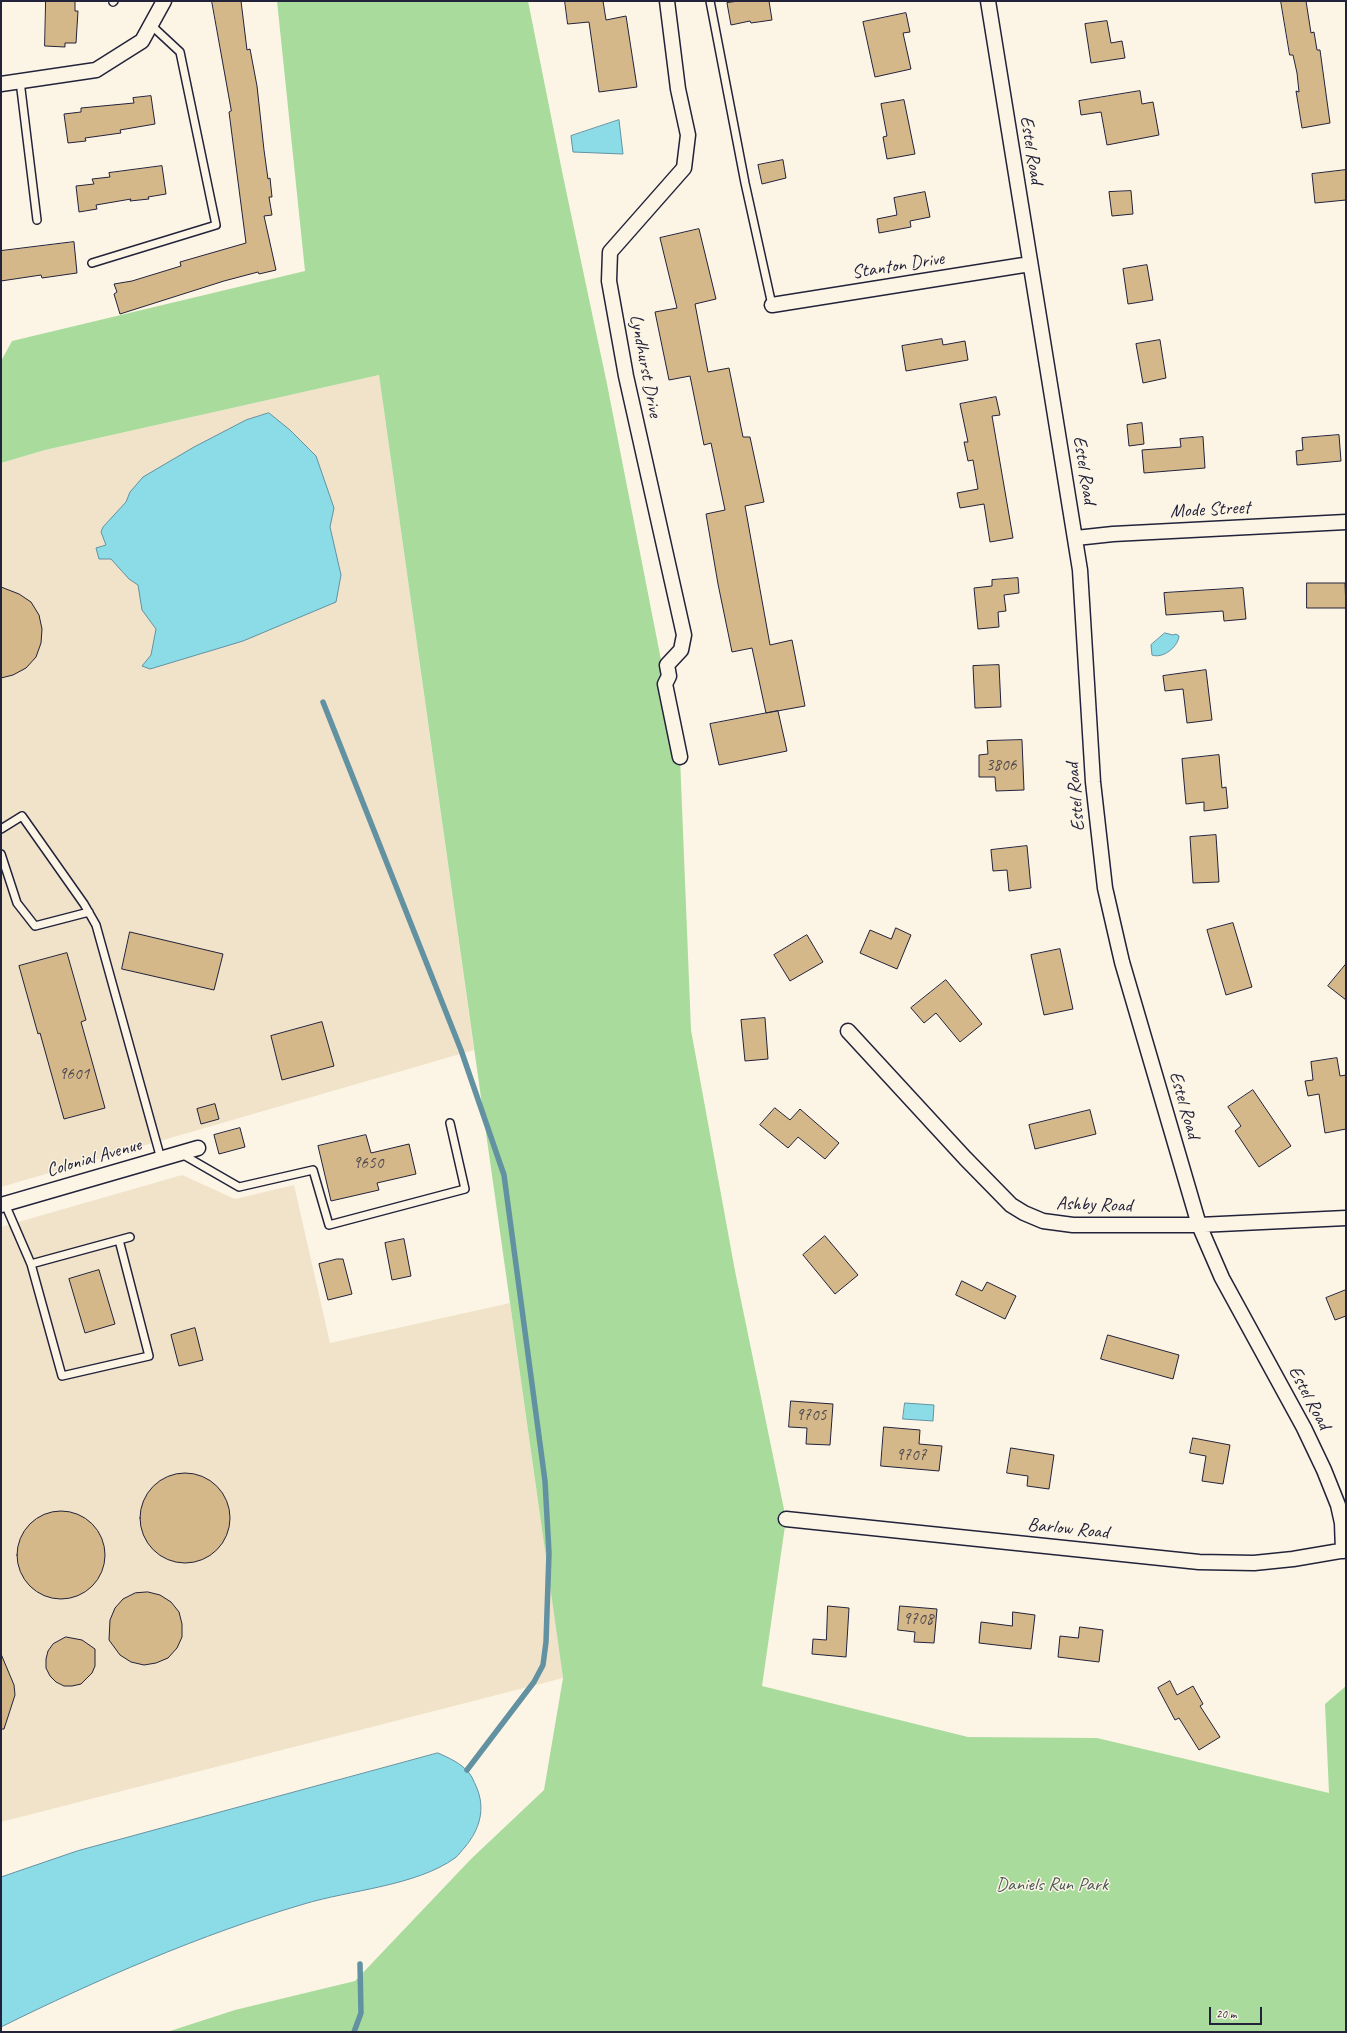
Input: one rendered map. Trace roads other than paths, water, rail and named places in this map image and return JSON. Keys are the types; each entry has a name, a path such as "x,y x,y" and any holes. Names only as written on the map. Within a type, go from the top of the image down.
{"street":[{"path":"1,84 96,70 142,41 164,1"},
{"name":"Lyndhurst Drive","path":"667,1 678,89 688,134 684,168 610,252 608,281 626,376 684,635 681,650 667,665 669,676 666,684 680,757"},
{"name":"Estel Road","path":"988,1 1076,538 1080,570 1093,782 1105,888 1122,962 1199,1225 1222,1278 1304,1428 1324,1470 1338,1505 1345,1550"},
{"name":"Stanton Drive","path":"772,305 1030,264"},
{"name":"Mode Street","path":"1076,538 1121,534 1346,522"},
{"name":"Ashby Road","path":"848,1031 965,1158 1012,1205 1024,1213 1043,1221 1066,1225 1199,1225 1346,1218"},
{"name":"Colonial Avenue","path":"3,1204 198,1148"},
{"name":"Barlow Road","path":"786,1519 1199,1562 1254,1563 1293,1559 1345,1550"}],"lane":[{"path":"710,1 772,305"},
{"path":"92,263 216,225 180,52 151,25"},
{"path":"20,81 37,220"},
{"path":"1,829 22,816 89,912 96,925 161,1159"},
{"path":"1,854 17,903 35,926 89,912"},
{"path":"180,1153 239,1187 313,1170 329,1225 465,1189 450,1122"},
{"path":"3,1204 31,1264 62,1376 149,1356 119,1240"},
{"path":"31,1264 130,1237"}],"water":[{"path":"619,120 623,154 573,152 571,136"},
{"path":"269,413 290,430 316,456 334,508 330,527 341,575 336,602 243,641 150,669 142,666 151,655 156,629 142,610 138,585 129,579 111,559 99,559 96,548 106,545 101,532 103,527 126,502 130,492 143,477 194,447 246,420"},
{"path":"1165,633 1173,635 1176,634 1179,636 1176,644 1165,654 1156,656 1152,655 1151,645"},
{"path":"905,1403 934,1405 933,1421 903,1419"},
{"path":"438,1753 451,1759 466,1769 472,1777 481,1802 478,1826 465,1847 455,1858 421,1875 402,1881 322,1899 227,1929 112,1975 1,2027 1,1877 77,1851"}],"waterway":[{"path":"323,702 461,1050 504,1175 545,1481 549,1553 546,1642 543,1665 534,1682 467,1770"},
{"path":"354,2032 361,2013 360,1964"}],"park label":[{"name":"Daniels Run Park","path":"1052,1885"}]}
